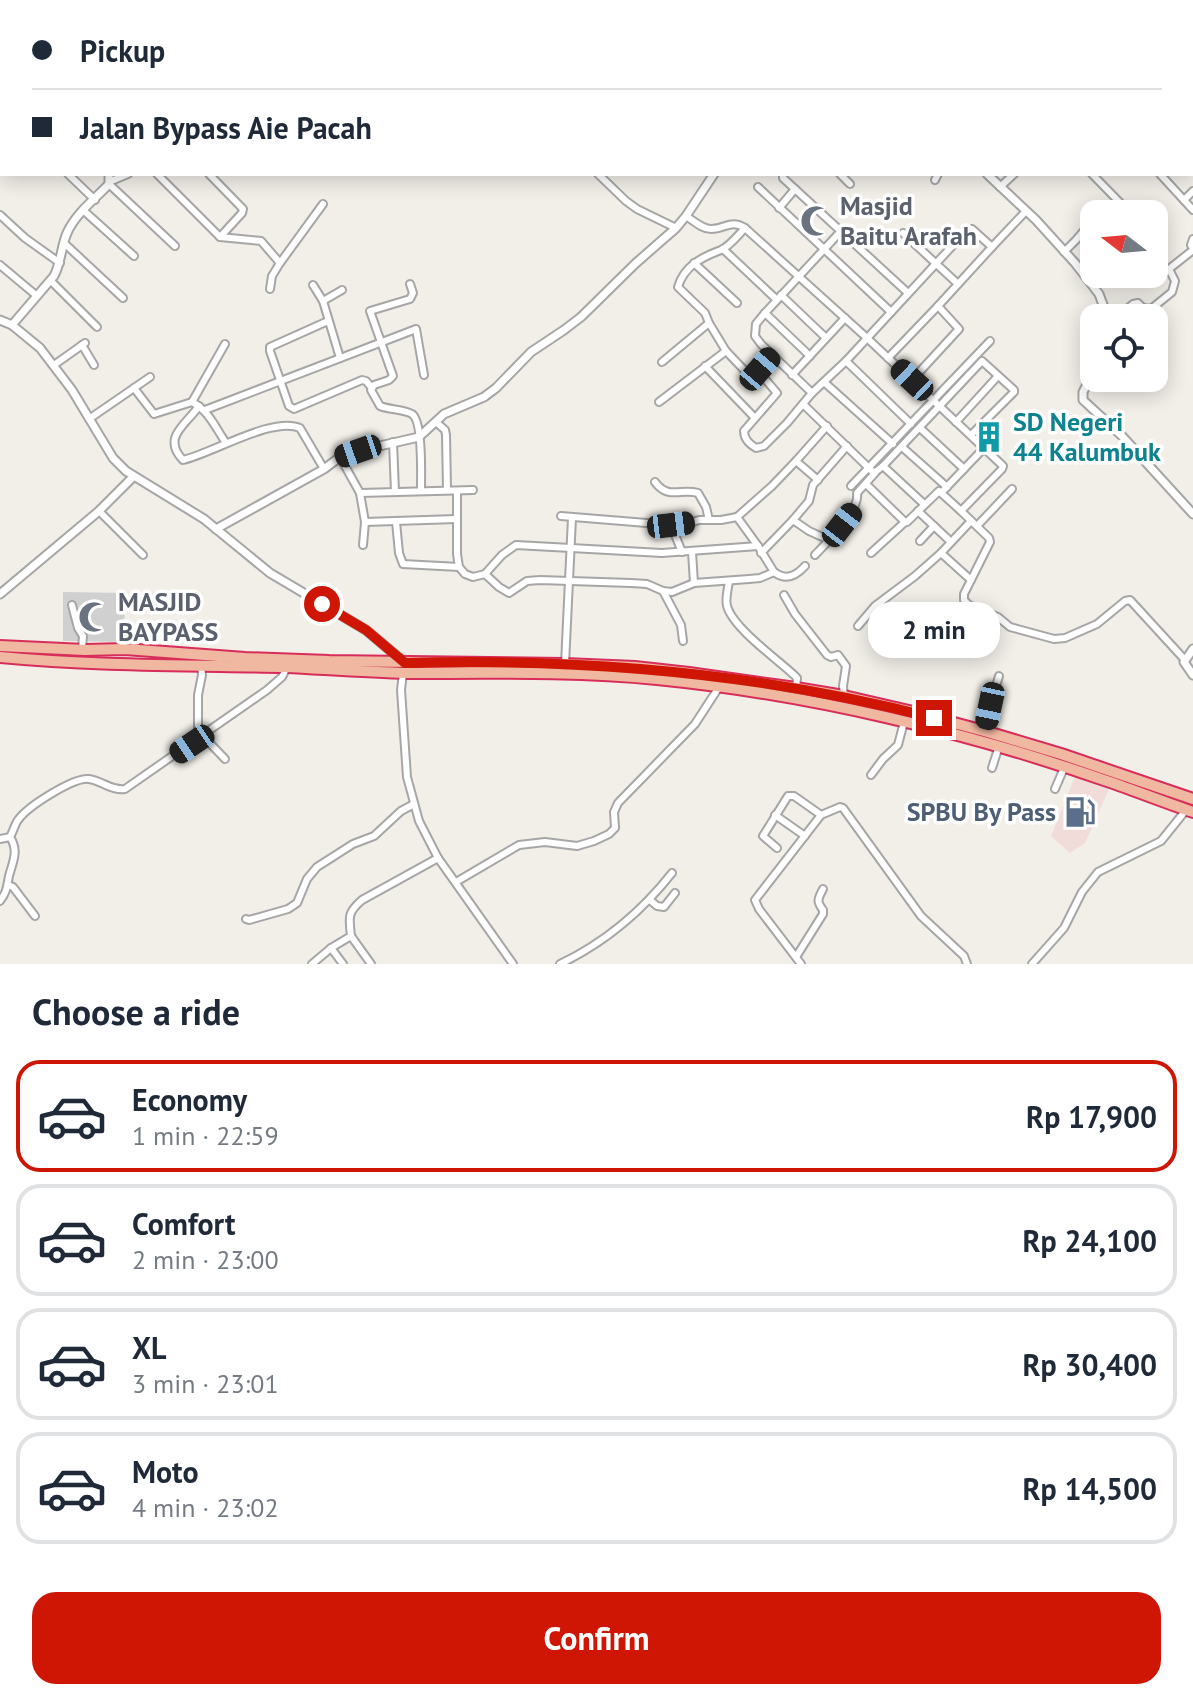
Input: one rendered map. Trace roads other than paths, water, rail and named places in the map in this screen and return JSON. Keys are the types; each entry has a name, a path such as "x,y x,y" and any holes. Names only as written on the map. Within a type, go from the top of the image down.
{"highway":[{"path":"0,646 125,649 404,668 459,662 635,667 844,696 984,731 1193,799"},
{"path":"0,657 81,663 608,675 719,687 846,709 999,746 1189,811"},
{"path":"844,696 846,709"}],"street":[{"path":"70,176 95,200"},
{"path":"159,176 220,237 261,241 280,263"},
{"path":"211,176 243,209 220,237"},
{"path":"600,176 637,209 676,228"},
{"path":"216,529 340,457 419,437 444,414 496,388 526,356 581,317 676,228 713,176"},
{"path":"783,176 908,293"},
{"path":"842,176 850,184"},
{"path":"989,176 1049,233 1080,270"},
{"path":"1000,187 1012,176"},
{"path":"1094,176 1117,200"},
{"path":"1165,176 1193,210"},
{"path":"12,325 51,281 71,226 109,180 175,246"},
{"path":"758,187 891,312"},
{"path":"779,208 795,189"},
{"path":"1184,200 1193,191"},
{"path":"270,289 272,276 280,263 323,204"},
{"path":"83,210 134,256"},
{"path":"888,358 1026,211"},
{"path":"0,215 60,263"},
{"path":"686,216 712,229 735,223 745,228 867,338 1003,468 961,511"},
{"path":"745,228 723,249 715,250 694,263 678,287 705,313 726,351 747,373 759,372 772,354"},
{"path":"759,372 777,391 746,427 745,439 756,448 761,448 787,423 969,229 992,247"},
{"path":"812,393 755,336 756,324 841,231"},
{"path":"903,233 958,284"},
{"path":"1064,252 1080,234"},
{"path":"1157,304 1172,292 1175,281 1169,269 1193,249 1193,239"},
{"path":"64,243 123,298"},
{"path":"723,249 825,337"},
{"path":"694,263 737,303"},
{"path":"0,265 37,296"},
{"path":"51,281 97,327"},
{"path":"372,388 393,376 370,311 410,299 413,293 410,284"},
{"path":"313,285 323,301 340,358"},
{"path":"323,301 342,290"},
{"path":"912,380 959,329 938,306"},
{"path":"765,313 810,356"},
{"path":"792,375 845,318"},
{"path":"0,320 12,325 40,348 113,458 133,477 204,519 270,573 366,630 404,668 401,690 407,777 425,835 513,964"},
{"path":"328,321 270,347 289,406 294,409 366,381 380,406 415,416 421,490"},
{"path":"662,362 709,323"},
{"path":"134,388 154,414 199,406 280,380 416,329 424,375"},
{"path":"851,486 883,466 902,447 990,341"},
{"path":"54,365 83,344 94,365"},
{"path":"225,344 199,406 175,435 174,445 179,457 187,459 274,428 296,426 324,469"},
{"path":"659,402 726,351"},
{"path":"846,361 911,424"},
{"path":"815,555 852,511 858,501 857,493 893,444 982,361 1014,392 971,435"},
{"path":"705,366 754,417"},
{"path":"956,422 998,376"},
{"path":"89,419 150,377"},
{"path":"824,382 893,444"},
{"path":"1083,392 1083,400 1122,436 1193,514"},
{"path":"803,404 873,471"},
{"path":"199,406 226,443"},
{"path":"436,422 446,435 447,490"},
{"path":"561,516 671,525 737,517 772,486 827,426"},
{"path":"920,428 964,469"},
{"path":"393,442 395,492"},
{"path":"457,491 459,567 473,577 485,574 516,545 662,553 760,549 793,520 809,501 811,488 847,446"},
{"path":"902,447 989,538 990,542 964,594 964,600 969,605 998,617 1010,627 1054,639 1065,638 1097,624 1130,600 1185,660 1193,675"},
{"path":"871,553 924,504 944,490 984,448"},
{"path":"340,457 360,493 365,522 363,545"},
{"path":"796,461 818,480"},
{"path":"883,466 924,504"},
{"path":"0,594 99,511 133,477"},
{"path":"655,482 659,489 666,492 697,492 709,520"},
{"path":"866,484 905,522"},
{"path":"858,626 875,606 915,576 1012,489"},
{"path":"360,493 473,490"},
{"path":"99,511 143,555"},
{"path":"918,511 951,542"},
{"path":"737,517 774,572 788,577 805,566"},
{"path":"565,664 572,518"},
{"path":"365,522 456,519"},
{"path":"793,520 829,540"},
{"path":"396,522 401,562 459,567"},
{"path":"671,525 682,552"},
{"path":"920,541 934,526"},
{"path":"692,552 694,583"},
{"path":"941,553 971,580"},
{"path":"485,574 509,593 527,581 569,580 647,584 672,592 694,583 760,578 774,572"},
{"path":"729,581 726,602 730,614 797,678 796,688"},
{"path":"663,591 681,625 683,641"},
{"path":"784,595 827,655 838,655 846,666 844,696"},
{"path":"72,605 83,636 82,649 85,650"},
{"path":"1185,660 1193,649"},
{"path":"201,666 198,695 200,738 225,759"},
{"path":"10,837 18,820 33,806 74,782 91,779 118,790 125,789 267,690 282,677 287,667"},
{"path":"984,731 999,676"},
{"path":"456,882 519,845 545,842 577,846 609,834 615,828 614,812 618,803 695,724 719,687"},
{"path":"871,775 898,745 904,722"},
{"path":"992,768 999,746"},
{"path":"1055,789 1064,768"},
{"path":"777,848 763,837 788,796 792,795 821,815"},
{"path":"246,919 293,906 317,867 353,844 374,836 401,811 414,804"},
{"path":"801,964 755,903 821,815 837,807 843,808 921,916 964,956 967,964"},
{"path":"1032,964 1064,928 1082,892 1098,872 1161,841 1189,811"},
{"path":"775,815 805,836"},
{"path":"0,839 10,837"},
{"path":"0,901 16,855 15,844 10,837"},
{"path":"371,964 351,936 349,915 353,908 438,858"},
{"path":"560,964 595,944 650,900 672,873"},
{"path":"8,885 13,887 35,916"},
{"path":"796,957 823,914 817,904 823,889"},
{"path":"650,900 664,907 675,893"},
{"path":"312,964 351,936"},
{"path":"331,948 343,964"}],"place":[{"name":"Masjid Baitu Arafah","path":"816,221"},
{"name":"SD Negeri 44 Kalumbuk","path":"989,437"},
{"name":"MASJID BAYPASS","path":"94,617"},
{"name":"SPBU By Pass","path":"1080,812"}]}
